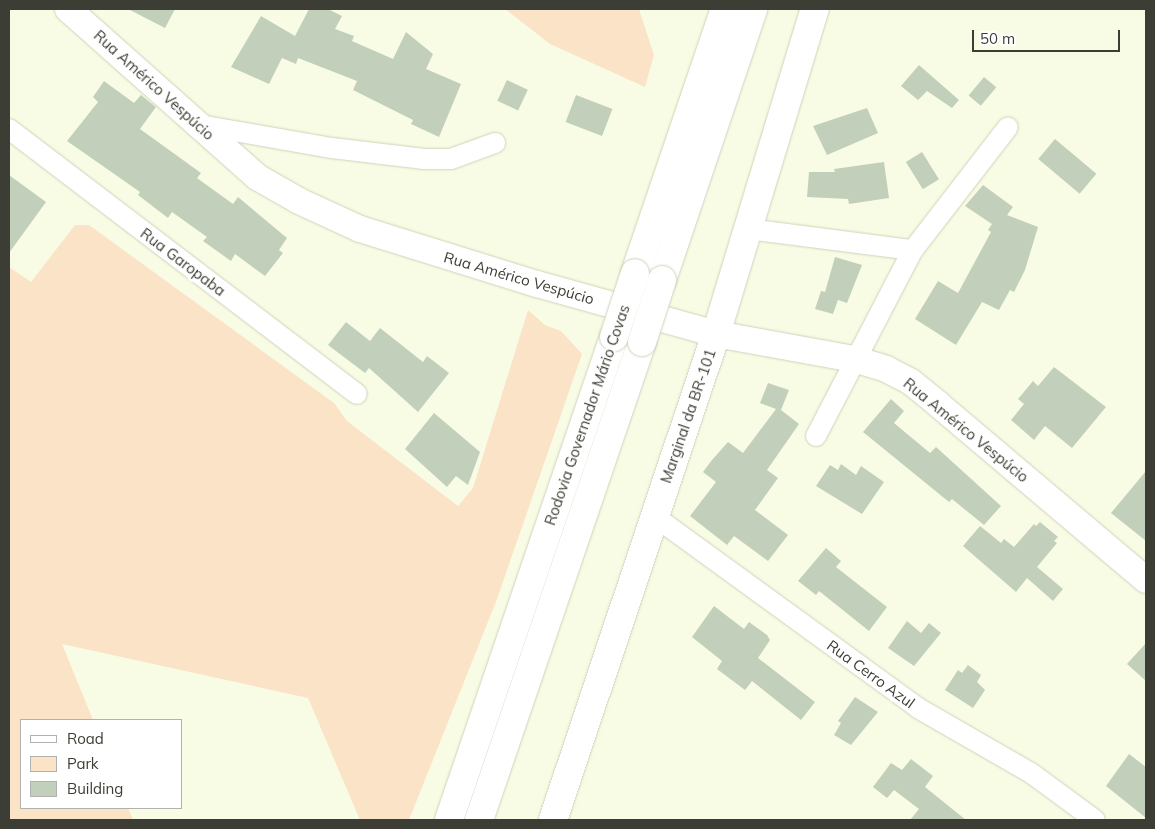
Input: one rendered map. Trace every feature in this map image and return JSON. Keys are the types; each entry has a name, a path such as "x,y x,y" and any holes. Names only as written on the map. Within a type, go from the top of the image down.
{"main road":[{"name":"Rodovia Governador Mário Covas","path":"449,820 725,9"},
{"name":"Rodovia Governador Mário Covas","path":"479,820 753,9"},
{"name":"Marginal da BR-101","path":"553,820 716,334 815,9"}],"street":[{"name":"Rua Américo Vespúcio","path":"68,9 257,177 300,201 360,229 528,282 716,334 854,359 886,368 910,382 1146,580"},
{"path":"200,125 332,148 424,159 451,160 495,143"},
{"path":"816,436 854,359 913,250 1008,126"},
{"name":"Rua Garopaba","path":"9,129 356,394"},
{"path":"748,229 913,250"},
{"name":"Rua Cerro Azul","path":"654,516 918,708 1031,773 1095,820"}],"green space":[{"path":"505,9 639,9 654,55 645,87 550,44"},
{"path":"75,225 89,225 334,403 347,421 458,506 473,488 528,310 545,325 561,331 582,354 497,599 409,820 360,820 308,698 62,644 93,719 20,719 20,809 128,809 133,820 9,820 9,267 31,282"}],"building":[{"path":"128,9 175,9 165,28"},
{"path":"309,9 328,9 342,16 335,29 354,36 352,41 393,59 406,32 433,54 426,69 461,84 439,137 411,124 413,120 353,90 357,81 298,58 296,64 282,58 269,84 231,67 261,16 295,36"},
{"path":"919,65 959,100 952,108 927,91 918,100 901,86"},
{"path":"984,77 996,87 981,106 969,95"},
{"path":"507,80 528,90 518,111 497,101"},
{"path":"104,81 134,103 141,95 156,107 140,129 201,173 197,178 233,204 238,197 287,238 279,250 283,253 265,276 235,254 231,261 203,241 207,237 172,212 168,218 138,195 140,192 67,141 98,102 93,97"},
{"path":"576,95 612,109 602,136 566,122"},
{"path":"867,108 878,133 827,155 813,126"},
{"path":"1055,139 1096,174 1080,194 1038,159"},
{"path":"922,152 939,179 923,189 906,162"},
{"path":"884,162 889,198 849,204 848,199 807,197 809,172 835,172 834,169"},
{"path":"9,175 46,202 9,253"},
{"path":"983,185 1013,207 1007,215 1038,227 1025,270 1014,292 1010,290 999,310 982,302 956,345 915,319 938,281 958,293 991,232 988,230 992,224 965,206"},
{"path":"835,257 862,265 847,303 838,300 833,314 815,309 821,291 825,292"},
{"path":"346,322 370,341 380,328 423,362 427,356 449,373 418,412 369,368 365,373 328,345"},
{"path":"1054,367 1106,407 1072,448 1045,426 1034,440 1011,420 1024,404 1018,399 1033,381 1038,386"},
{"path":"768,383 789,390 781,410 799,424 767,470 778,478 755,510 788,535 768,561 734,536 727,545 690,516 716,482 703,472 712,460 728,442 743,453 776,409 760,403"},
{"path":"891,399 904,411 894,423 930,453 936,447 1001,506 984,525 952,499 949,502 863,432"},
{"path":"434,413 480,452 468,485 456,476 447,487 405,449"},
{"path":"841,464 856,475 861,466 884,482 862,514 816,486 830,465 838,470"},
{"path":"1146,471 1146,541 1111,513"},
{"path":"1040,522 1058,537 1054,541 1057,543 1037,567 1063,589 1053,601 1027,578 1016,592 963,546 980,526 1001,543 1004,539 1014,547 1034,524 1036,526"},
{"path":"826,548 841,561 836,567 887,607 869,631 819,591 816,595 798,581"},
{"path":"714,606 744,629 749,622 767,635 770,640 758,658 815,702 801,720 752,681 745,690 717,669 722,661 692,637"},
{"path":"907,621 921,633 929,623 941,633 914,666 888,648"},
{"path":"1146,643 1146,681 1127,664"},
{"path":"968,665 981,675 977,682 985,690 973,708 945,690 958,670 962,673"},
{"path":"855,697 878,712 851,745 834,735 841,723 838,721"},
{"path":"1129,754 1146,767 1146,818 1106,786"},
{"path":"911,759 933,776 925,787 966,820 910,820 919,809 894,790 887,798 873,787 891,763 902,770"}]}
